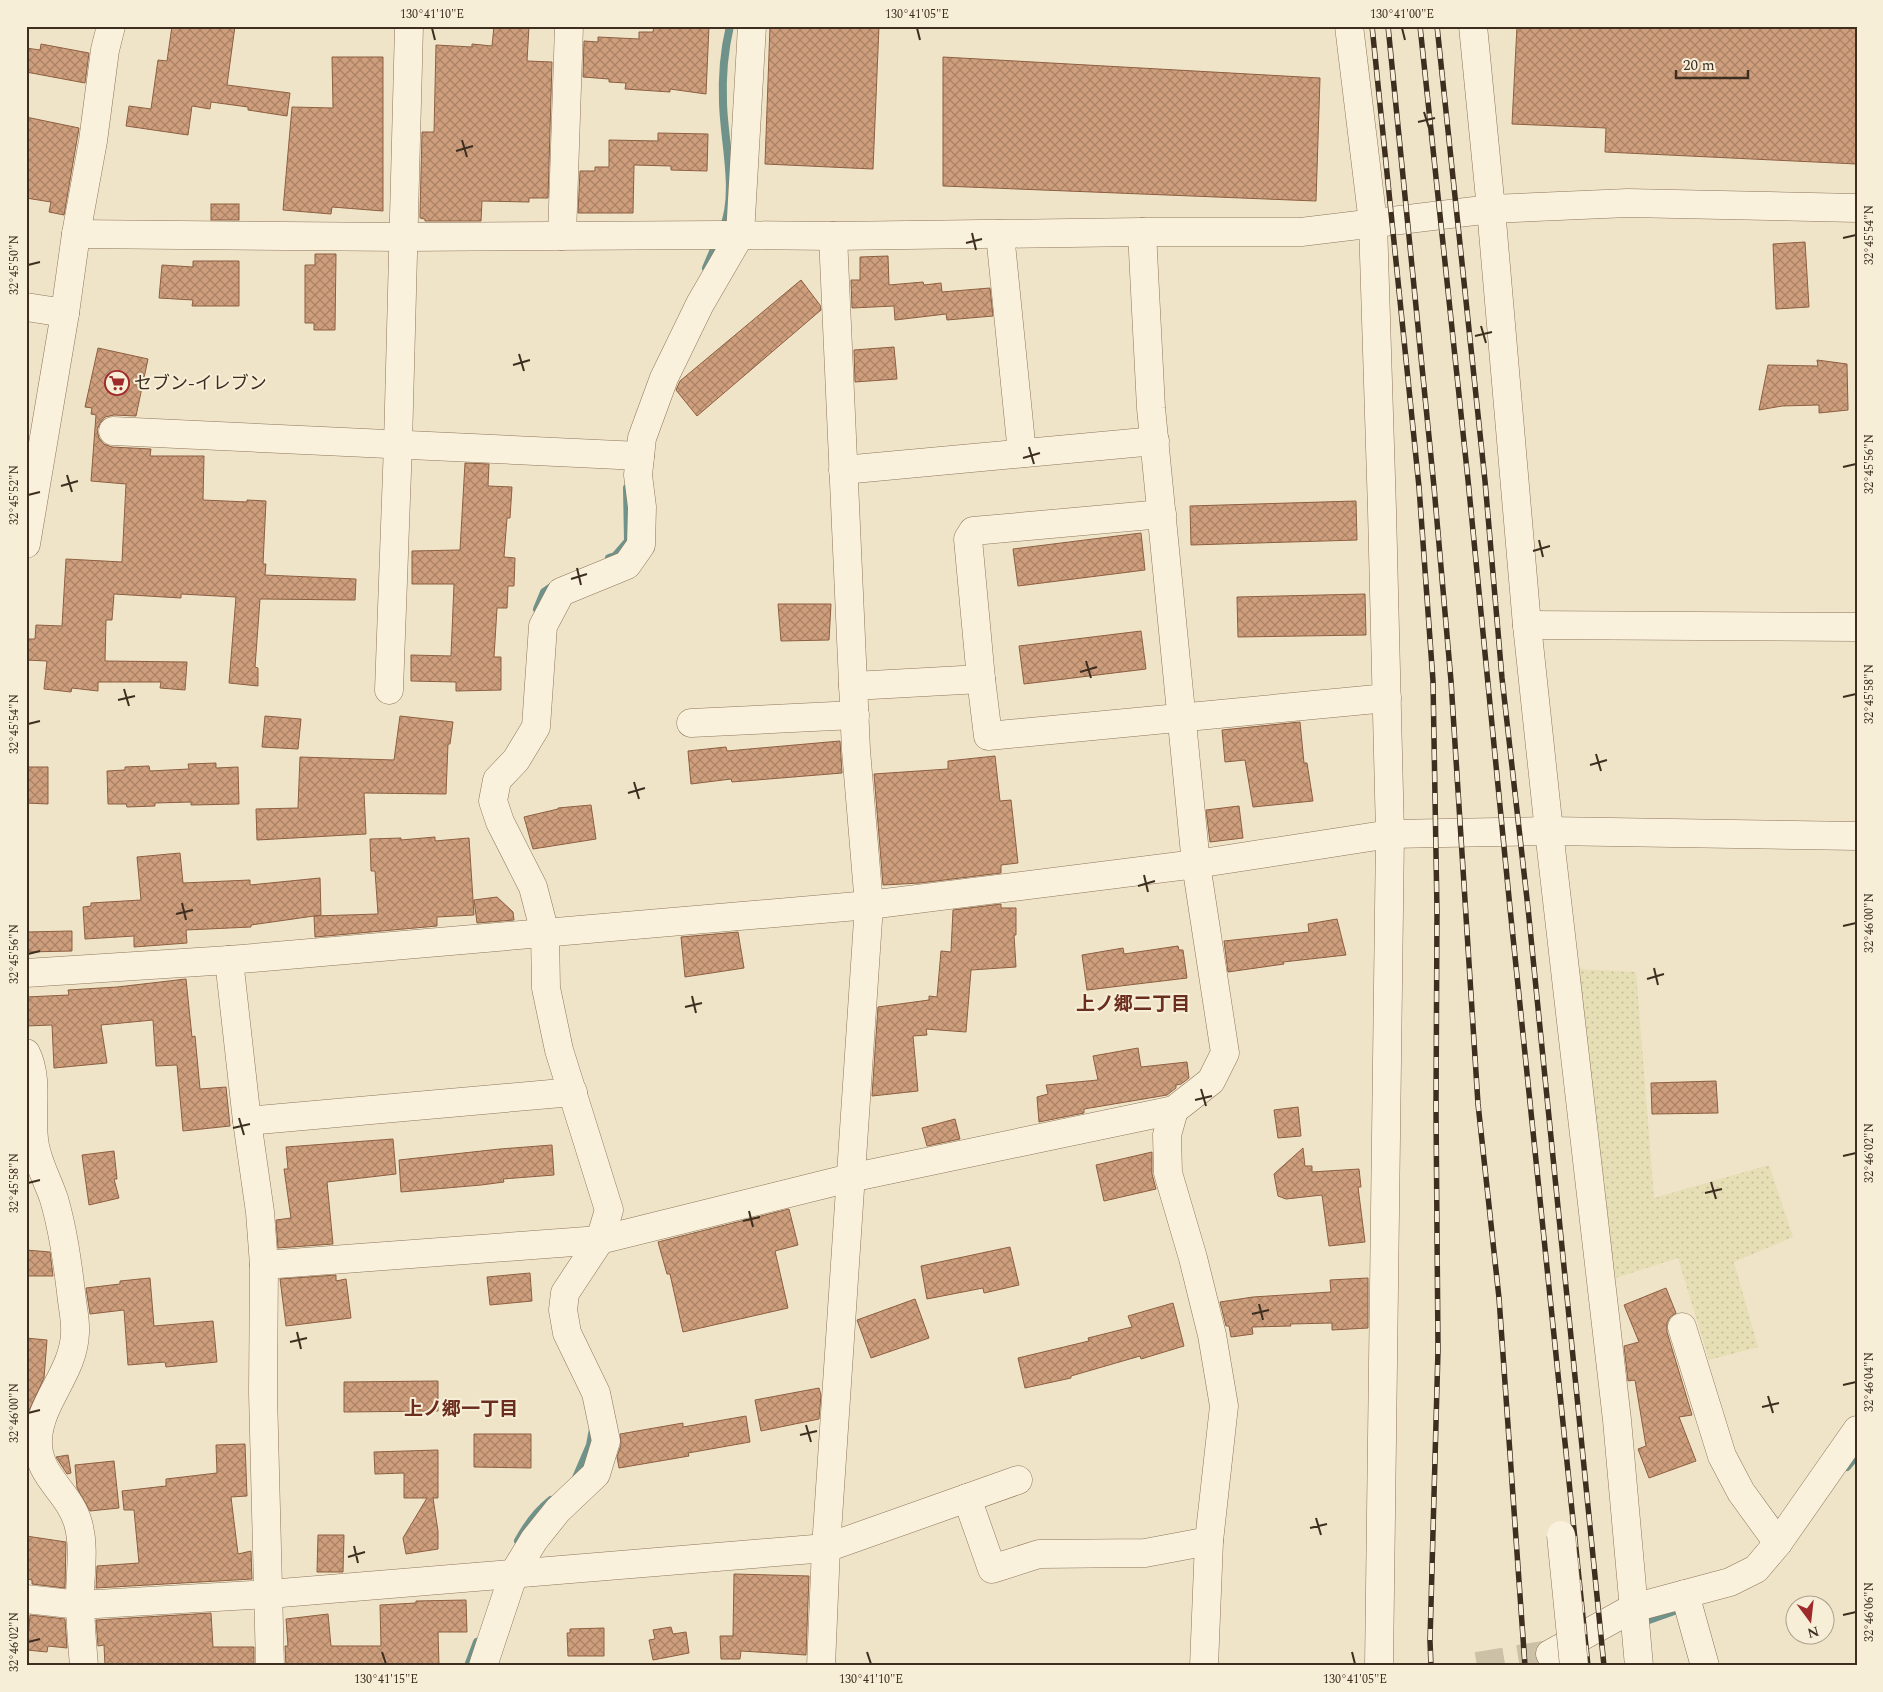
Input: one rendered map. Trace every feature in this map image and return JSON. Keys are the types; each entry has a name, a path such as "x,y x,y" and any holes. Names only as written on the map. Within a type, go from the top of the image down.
{"street":[{"path":"26,544 32,483 65,314 110,26"},
{"path":"389,690 398,444 409,26"},
{"path":"562,236 569,26"},
{"path":"483,1666 514,1573 534,1540 558,1510 596,1474 606,1441 596,1393 567,1333 563,1310 565,1292 600,1240 609,1210 559,1050 546,988 545,933 533,887 500,822 493,801 497,780 516,760 536,727 543,626 561,592 627,566 641,545 642,507 638,475 642,438 664,378 700,304 740,235 752,26"},
{"path":"1349,26 1373,223 1390,834 1379,1666"},
{"path":"1473,26 1527,625 1617,1420 1639,1666"},
{"path":"76,234 403,237 1301,232 1491,209 1628,204 1857,208"},
{"path":"264,1265 600,1240 850,1178 1174,1110 1211,1081 1225,1053 1196,864 1181,716 1154,440 1142,232"},
{"path":"1000,234 1022,453"},
{"path":"821,1666 826,1548 868,905 853,686 833,236"},
{"path":"26,307 65,314"},
{"path":"113,431 640,456"},
{"path":"844,470 1154,440"},
{"path":"1162,514 973,531 968,539 988,736 1181,716 1387,698"},
{"path":"1527,625 1857,627"},
{"path":"853,686 981,679"},
{"path":"691,724 855,715"},
{"path":"26,973 229,960 868,905 1196,864 1390,834 1549,831 1857,836"},
{"path":"229,960 247,1121 260,1212 264,1265 263,1393 270,1666"},
{"path":"26,1053 34,1087 34,1144 40,1168 52,1194 62,1225 75,1334 64,1373 41,1423 38,1440 40,1459 45,1471 70,1506 78,1522 82,1545 80,1605 84,1666"},
{"path":"247,1121 573,1092"},
{"path":"1174,1110 1167,1135 1168,1173 1193,1258 1212,1335 1224,1406 1209,1541 1204,1666"},
{"path":"1682,1327 1722,1456 1741,1492 1778,1543"},
{"path":"1550,1654 1633,1608 1687,1602 1756,1568 1778,1543 1857,1430"},
{"path":"26,1599 80,1605 269,1594 826,1548 1018,1480"},
{"path":"967,1498 992,1569 1039,1554 1145,1553 1209,1541"},
{"path":"1561,1535 1574,1666"},
{"path":"1687,1602 1705,1666"}],"shaded area":[{"path":"1576,969 1636,972 1654,1198 1769,1165 1793,1237 1734,1262 1758,1347 1709,1360 1678,1258 1606,1281"}],"building":[{"path":"172,26 235,26 227,85 290,93 287,116 248,110 248,107 211,102 210,109 192,106 188,135 126,126 129,106 151,109 158,60 167,61"},
{"path":"494,26 529,26 527,61 552,62 548,198 529,198 529,202 482,201 481,221 425,221 425,219 420,218 422,132 434,132 436,45 472,47 472,44 492,46"},
{"path":"654,26 709,26 706,94 670,89 670,92 625,89 626,83 609,82 609,79 583,77 584,41 598,42 598,37 639,39 639,32 653,32"},
{"path":"770,26 879,26 873,169 765,164"},
{"path":"1517,26 1857,26 1857,164 1605,152 1606,128 1512,124"},
{"path":"41,44 89,53 85,83 26,72 26,48 40,50"},
{"path":"332,57 383,57 383,211 332,207 331,214 283,210 292,107 333,108"},
{"path":"943,57 1320,78 1316,201 943,186"},
{"path":"26,117 79,128 64,215 49,212 51,202 26,198"},
{"path":"658,133 708,134 707,171 671,170 671,166 634,165 633,213 578,213 580,171 595,171 595,167 609,167 609,140 658,141"},
{"path":"211,204 239,204 239,220 211,220"},
{"path":"1805,242 1809,307 1776,309 1773,244"},
{"path":"315,254 336,254 335,330 314,330 314,323 305,323 305,265 315,265"},
{"path":"888,256 889,285 923,282 924,285 941,283 942,292 990,288 993,316 947,320 946,314 895,320 894,306 852,308 851,280 860,280 860,257"},
{"path":"193,261 239,261 239,306 192,306 193,300 159,298 162,265 193,267"},
{"path":"801,280 820,305 821,310 697,416 676,390 680,381"},
{"path":"894,347 897,379 855,382 854,350"},
{"path":"98,348 148,359 136,416 114,415 105,417 97,430 99,438 104,444 112,447 151,449 150,456 204,456 203,500 266,501 263,564 266,564 265,575 356,579 355,600 260,599 255,667 258,668 258,686 229,683 236,597 181,594 181,598 114,594 112,620 106,620 105,661 187,662 185,690 160,688 161,682 98,682 98,691 72,688 71,692 44,689 47,661 26,660 26,639 35,639 36,625 62,626 66,559 122,562 126,484 91,481 96,415 91,414 92,408 85,407"},
{"path":"1817,360 1847,364 1848,410 1819,413 1819,405 1782,406 1759,410 1768,365 1818,366"},
{"path":"465,463 489,464 488,486 512,487 510,518 507,518 504,557 515,558 514,586 508,586 507,608 497,608 494,657 501,657 501,690 456,691 456,682 411,681 411,655 451,656 454,584 412,584 412,551 460,550"},
{"path":"1356,501 1357,540 1191,545 1190,506"},
{"path":"1141,533 1145,570 1018,586 1013,549"},
{"path":"1365,594 1366,635 1238,637 1237,597"},
{"path":"778,604 831,604 829,640 781,641"},
{"path":"1141,631 1146,669 1024,684 1019,646"},
{"path":"265,716 301,719 298,749 262,747"},
{"path":"400,716 453,722 450,744 448,744 446,794 364,793 366,834 257,840 256,809 298,808 300,757 394,760"},
{"path":"1300,722 1304,763 1307,763 1313,801 1253,807 1245,760 1225,762 1222,730"},
{"path":"840,741 842,773 732,782 731,779 691,784 688,751 726,747 727,751"},
{"path":"995,756 1000,801 1011,800 1018,863 1001,865 1001,873 920,883 883,885 874,774 948,769 948,761"},
{"path":"216,763 216,768 238,767 239,804 191,805 191,802 155,803 155,806 127,807 126,804 108,804 107,771 125,770 125,767 149,766 150,771 189,769 188,764"},
{"path":"26,767 48,767 48,804 26,803"},
{"path":"591,805 596,839 533,849 524,817 558,808"},
{"path":"1239,806 1243,838 1210,842 1206,810"},
{"path":"435,837 435,841 469,838 474,915 437,917 437,926 315,937 314,916 378,914 375,871 371,871 370,839 401,838 401,840"},
{"path":"180,853 183,883 250,880 250,885 320,878 321,915 251,925 251,927 186,930 187,943 134,947 134,936 85,939 83,907 91,906 91,903 141,900 137,857"},
{"path":"497,897 513,912 514,920 477,923 474,900"},
{"path":"1001,904 1001,908 1016,908 1016,935 1014,935 1016,967 971,970 966,1032 926,1029 927,1035 913,1036 918,1091 872,1096 878,1007 929,1000 929,996 937,997 941,951 951,952 953,910"},
{"path":"1337,919 1346,955 1283,962 1284,964 1228,972 1224,941 1309,932 1308,924"},
{"path":"72,931 72,951 26,952 26,932"},
{"path":"738,932 744,968 685,977 681,937"},
{"path":"1178,946 1179,950 1183,950 1187,978 1087,990 1082,955 1123,948 1124,954"},
{"path":"186,979 192,1037 195,1036 200,1089 226,1087 230,1126 183,1131 177,1065 156,1066 153,1020 101,1025 107,1063 54,1068 52,1025 26,1026 26,997 69,995 68,990 117,987"},
{"path":"1138,1048 1141,1067 1187,1062 1189,1078 1176,1085 1176,1088 1167,1095 1084,1109 1084,1113 1039,1122 1037,1097 1048,1094 1046,1085 1098,1080 1093,1056"},
{"path":"1716,1081 1718,1113 1652,1114 1651,1083"},
{"path":"1298,1107 1301,1136 1278,1138 1274,1110"},
{"path":"955,1119 960,1139 927,1146 922,1128"},
{"path":"393,1139 396,1174 327,1182 333,1244 278,1248 276,1220 291,1218 284,1169 288,1169 286,1147"},
{"path":"552,1145 554,1175 503,1179 504,1182 481,1185 401,1192 399,1160"},
{"path":"1303,1148 1305,1166 1312,1166 1312,1172 1359,1169 1361,1187 1358,1187 1365,1242 1329,1246 1322,1195 1286,1199 1278,1196 1274,1174"},
{"path":"114,1151 117,1179 114,1179 119,1198 89,1205 82,1155"},
{"path":"1152,1152 1152,1174 1156,1189 1104,1201 1096,1165"},
{"path":"789,1209 798,1245 775,1251 788,1308 683,1332 670,1274 667,1274 658,1242"},
{"path":"1010,1247 1019,1285 984,1293 983,1288 927,1299 921,1266"},
{"path":"26,1250 50,1252 53,1276 26,1276"},
{"path":"530,1273 532,1301 490,1305 487,1277"},
{"path":"336,1275 336,1281 346,1279 351,1318 286,1326 280,1279"},
{"path":"150,1278 154,1326 213,1321 217,1362 166,1367 165,1362 128,1365 124,1310 90,1314 86,1288 120,1284 120,1281"},
{"path":"1368,1278 1368,1328 1332,1330 1332,1323 1290,1324 1291,1326 1252,1327 1253,1334 1231,1337 1220,1302 1253,1297 1331,1292 1330,1280"},
{"path":"1666,1288 1676,1313 1670,1317 1667,1323 1667,1332 1692,1415 1679,1417 1696,1461 1649,1478 1638,1449 1646,1446 1635,1380 1628,1381 1624,1346 1639,1342 1624,1305"},
{"path":"915,1299 929,1338 871,1358 857,1320"},
{"path":"1173,1303 1184,1346 1141,1359 1140,1356 1071,1376 1071,1378 1025,1388 1018,1358 1089,1341 1088,1338 1132,1327 1128,1316"},
{"path":"26,1338 47,1340 44,1378 27,1415"},
{"path":"438,1381 438,1411 344,1412 344,1382"},
{"path":"819,1388 821,1395 819,1419 761,1431 755,1400"},
{"path":"746,1416 750,1442 688,1453 689,1456 619,1468 617,1457 621,1445 620,1434 683,1423 683,1427"},
{"path":"474,1434 531,1434 531,1468 474,1467"},
{"path":"245,1444 247,1496 231,1497 238,1554 251,1551 252,1579 96,1588 97,1566 139,1563 134,1510 124,1510 122,1491 166,1486 166,1479 217,1473 216,1445"},
{"path":"438,1450 438,1498 433,1498 438,1531 438,1549 406,1554 403,1538 427,1498 404,1498 404,1473 375,1474 374,1452"},
{"path":"68,1455 71,1473 67,1474 56,1457"},
{"path":"114,1461 119,1508 90,1511 77,1488 75,1465"},
{"path":"318,1535 344,1535 343,1572 317,1572"},
{"path":"26,1536 66,1542 65,1588 32,1584 32,1580 26,1579"},
{"path":"734,1574 809,1576 806,1655 741,1651 740,1659 721,1659 720,1636 733,1636"},
{"path":"466,1600 467,1632 438,1632 439,1666 286,1666 285,1646 288,1646 286,1619 328,1614 331,1646 381,1646 380,1605 416,1603 416,1601"},
{"path":"211,1613 213,1647 254,1647 254,1666 105,1666 104,1645 98,1646 96,1620"},
{"path":"30,1615 65,1619 67,1648 48,1646 47,1652 27,1650"},
{"path":"671,1627 673,1634 686,1632 689,1653 653,1660 649,1640 655,1639 653,1630"},
{"path":"604,1628 604,1656 568,1656 567,1633 570,1633 570,1629"}],"waterway":[{"path":"723,229 727,215 730,184 723,94 723,74 730,26"},
{"path":"706,268 718,240"},
{"path":"609,558 615,556 628,541 627,488"},
{"path":"537,609 544,592 554,585"},
{"path":"575,1480 590,1445 593,1429"},
{"path":"1847,1467 1857,1455"},
{"path":"518,1541 532,1519 551,1500"},
{"path":"1649,1620 1677,1610"},
{"path":"468,1666 477,1642"}],"tunnel":[{"path":"1477,1666 1550,1654"}],"railway":[{"path":"1372,26 1419,487 1433,681 1437,911 1438,1350 1430,1641 1431,1666"},
{"path":"1388,26 1434,487 1451,681 1478,1104 1499,1298 1525,1666"},
{"path":"1420,26 1588,1666"},
{"path":"1437,26 1485,481 1502,678 1528,908 1604,1666"}],"place":[{"name":"セブン-イレブン","path":"117,383"}],"district":[{"name":"上ノ郷二丁目","path":"1133,1003"},
{"name":"上ノ郷一丁目","path":"461,1408"}]}
